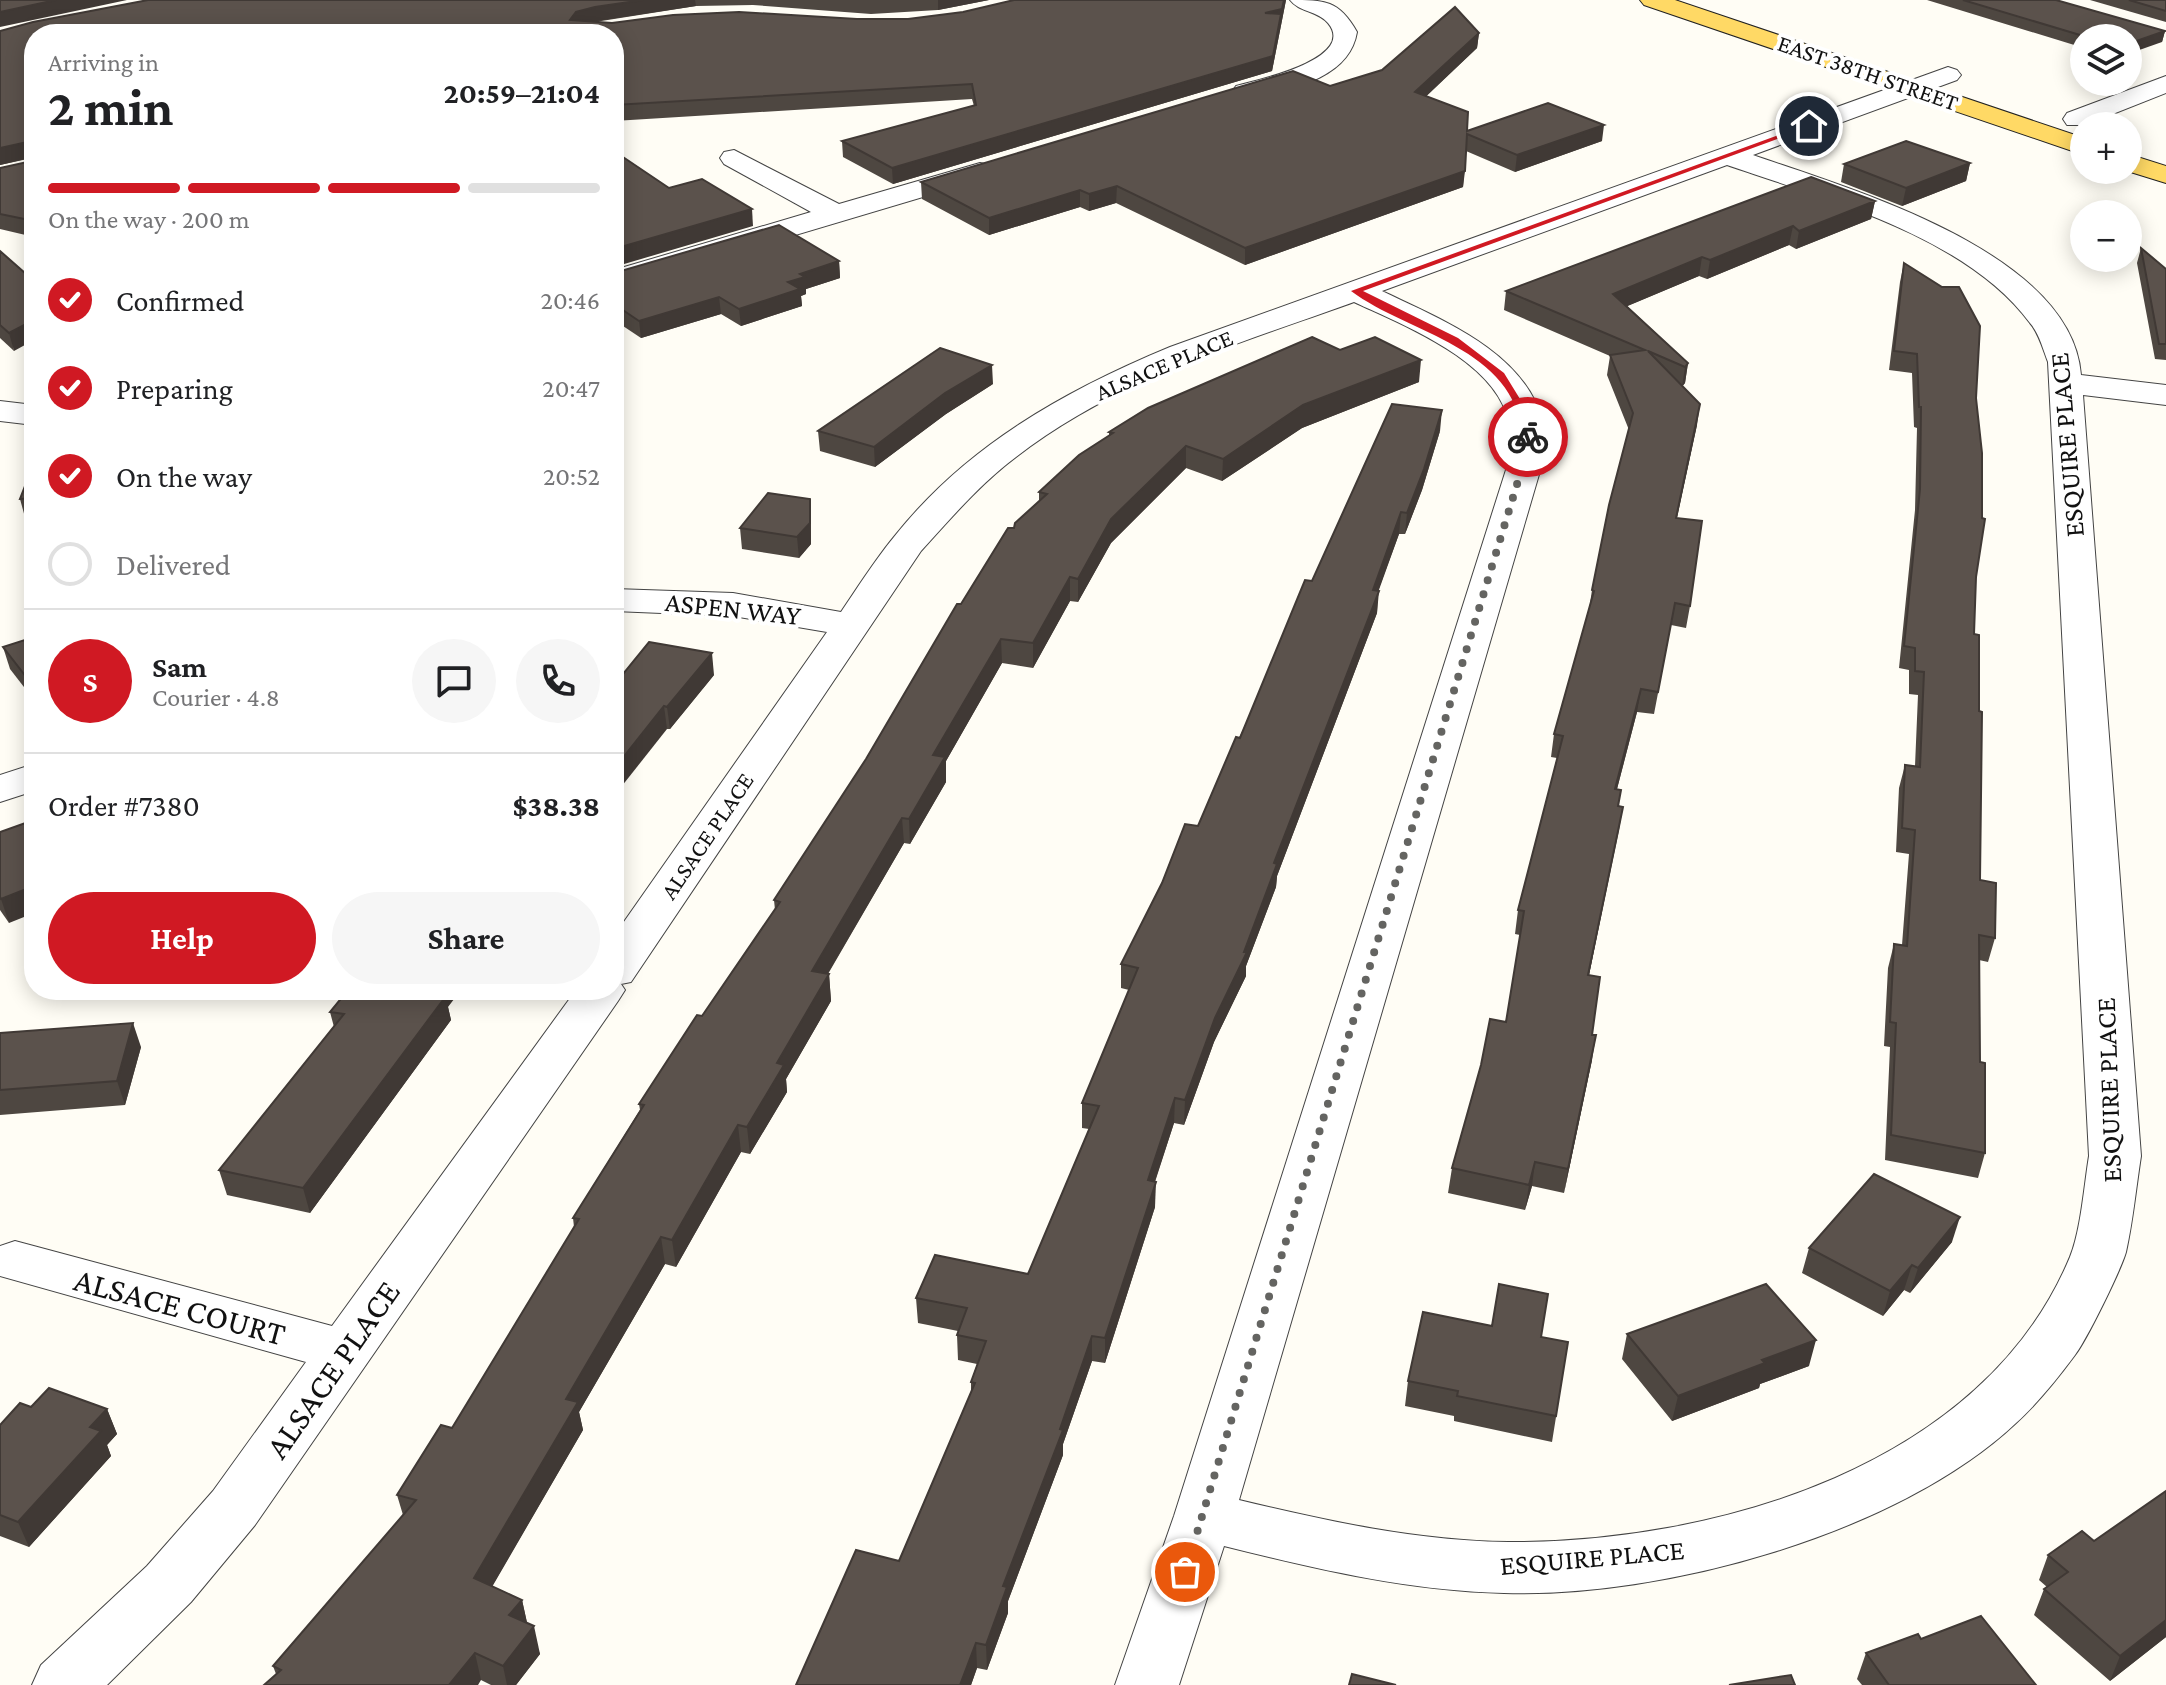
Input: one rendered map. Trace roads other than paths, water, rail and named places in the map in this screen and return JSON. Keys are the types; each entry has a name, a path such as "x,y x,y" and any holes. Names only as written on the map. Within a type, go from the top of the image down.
{"main road":[{"name":"EAST 38TH STREET","path":"1652,0 1914,75 2070,141"},
{"name":"EAST 38TH STREET","path":"1721,0 1857,43"},
{"name":"EAST 38TH STREET","path":"1948,75 2070,117"},
{"path":"2142,141 2166,149"},
{"path":"2142,167 2166,175"}],"street":[{"path":"1224,98 1305,73 1338,54 1346,41 1344,28 1327,10 1302,0"},
{"name":"ALSACE PLACE","path":"624,956 907,544 940,506 978,471 1031,432 1085,399 1158,363 1729,156 1914,75 1948,75"},
{"path":"2109,112 2166,84"},
{"name":"ESQUIRE PLACE","path":"1204,1516 1386,1558 1467,1566 1550,1567 1681,1552 1802,1519 1907,1472 1993,1411 2042,1359 2076,1306 2101,1249 2114,1192 2115,1168 2062,354 2053,330 2022,292 1954,244 1904,221 1729,156"},
{"path":"734,158 836,214"},
{"path":"624,277 1002,164"},
{"path":"1147,1685 1204,1516 1528,454 1526,417 1501,375 1454,340 1356,291"},
{"path":"2065,383 2166,395"},
{"path":"0,411 24,414"},
{"name":"ASPEN WAY","path":"624,600 694,600 733,604 794,612 850,626"},
{"path":"0,789 24,781"},
{"name":"ALSACE PLACE","path":"64,1685 169,1584 234,1508 594,1000"},
{"name":"ALSACE COURT","path":"15,1261 345,1351"}]}
